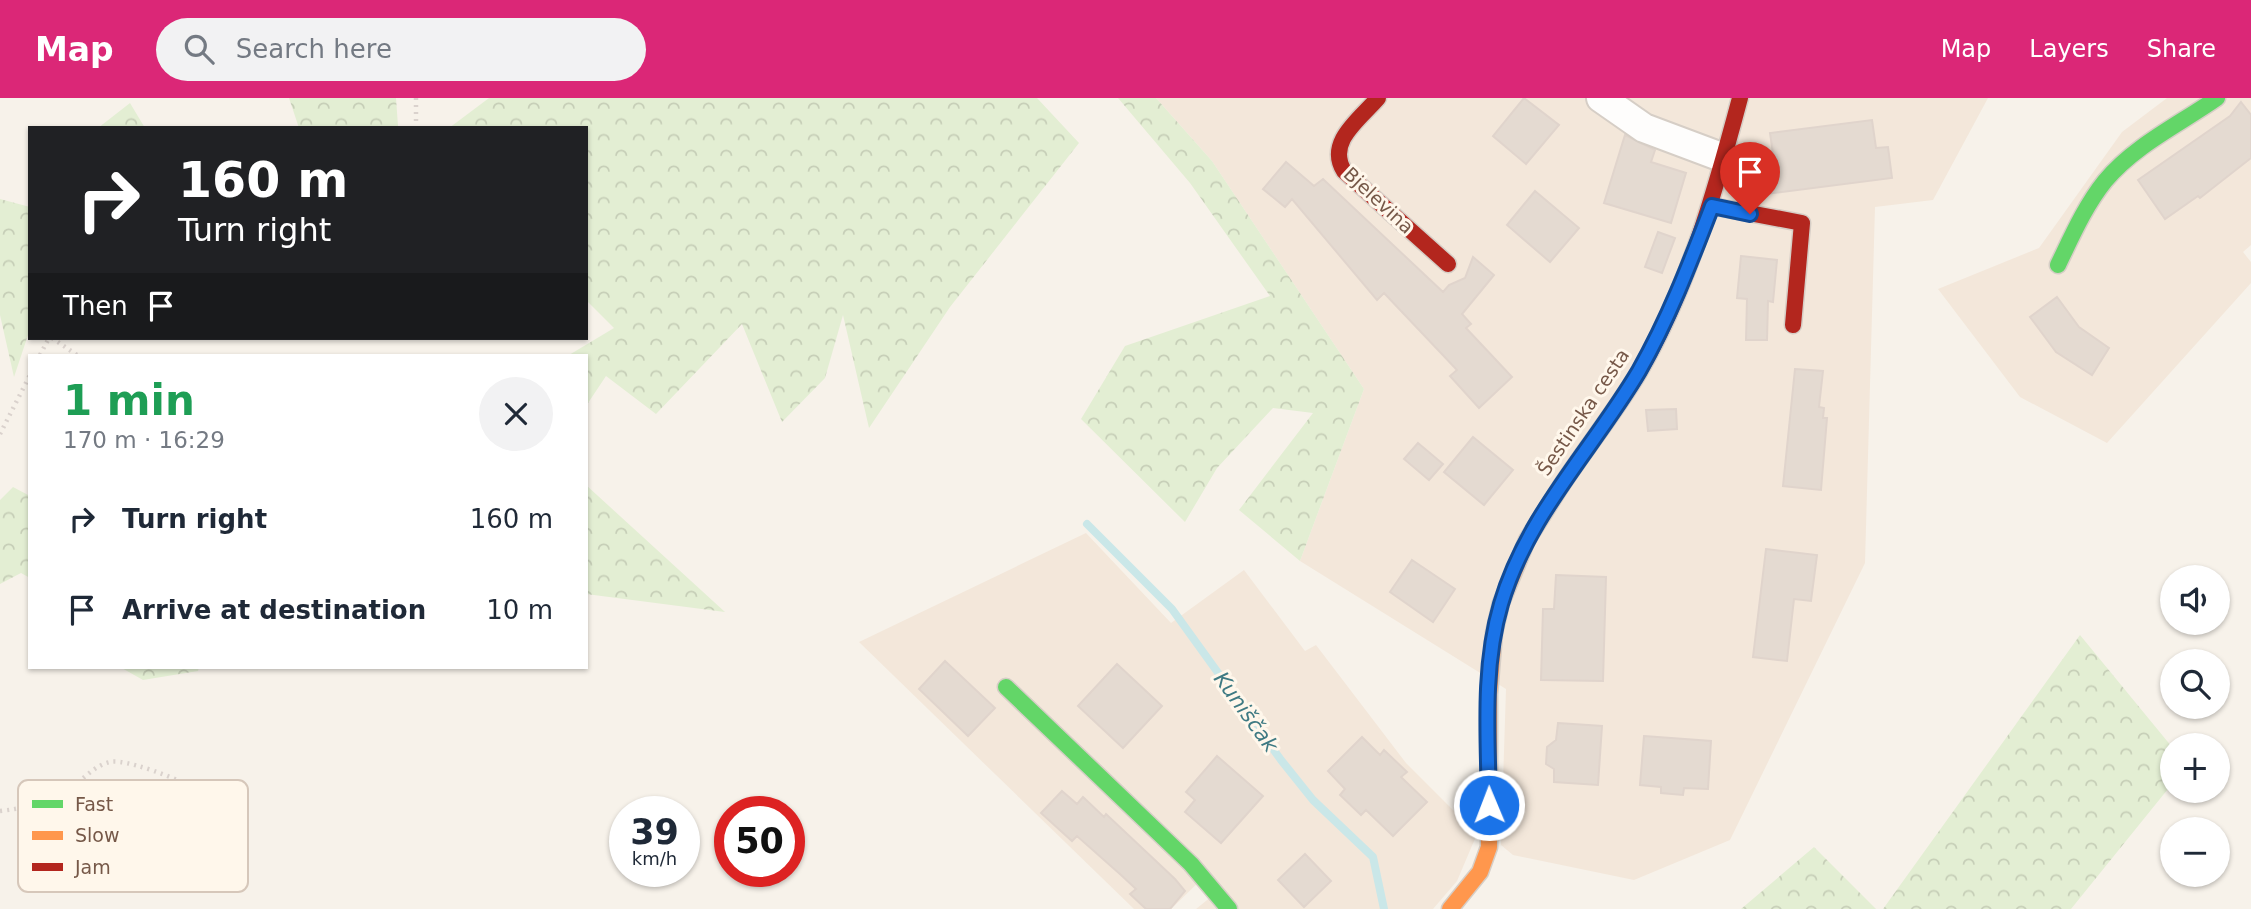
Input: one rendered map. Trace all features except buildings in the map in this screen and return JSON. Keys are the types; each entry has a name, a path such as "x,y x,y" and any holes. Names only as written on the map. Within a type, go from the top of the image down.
{"street":[{"name":"Bjelevina","path":"1378,98 1339,142 1336,151 1338,162 1344,171 1448,264"},
{"path":"1601,98 1644,128 1724,158"},
{"name":"Šestinska cesta","path":"1450,909 1480,872 1489,846 1490,655 1509,579 1551,498 1638,372 1679,295 1712,206 1740,98"},
{"path":"2058,265 2094,196 2108,178 2135,155 2217,98"},
{"path":"1712,206 1802,223 1793,325"},
{"path":"1006,687 1191,864 1229,909"}],"path":[{"path":"416,98 416,126"},
{"path":"53,340 75,354"},
{"path":"0,433 28,379"},
{"path":"79,780 102,765 122,761 171,780"},
{"path":"0,811 18,807"}],"shaded area":[{"path":"1156,98 1988,98 1933,200 1875,207 1865,563 1730,840 1634,880 1513,855 1501,845 1506,689 1300,561 1364,389 1212,161"},
{"path":"2167,98 2251,98 2251,245 2243,252 2251,262 2251,283 2107,443 2020,397 1938,289 2039,248 2122,132"},
{"path":"1086,533 1171,623 1244,570 1305,651 1316,645 1406,763 1477,834 1457,881 1433,909 1196,909 1222,888 1208,873 1171,909 1134,909 859,642"}],"green space":[{"path":"289,98 396,98 398,126 298,126"},
{"path":"489,98 1037,98 1079,143 950,307 869,428 843,315 825,378 782,422 742,324 656,414 606,376 588,403 588,354 571,354 614,328 588,302 588,126 452,126"},
{"path":"1118,98 1156,98 1212,161 1364,389 1300,561 1239,510 1313,413 1273,408 1217,468 1185,522 1081,419 1125,346 1270,296 1190,183"},
{"path":"130,103 144,126 101,126"},
{"path":"0,199 28,206 28,335 14,377 0,315"},
{"path":"13,487 28,495 28,577 21,573 0,584 0,500"},
{"path":"588,487 725,612 588,594"},
{"path":"2080,635 2160,733 2160,799 2071,909 1883,909"},
{"path":"124,669 198,669 198,671 143,680"},
{"path":"1814,847 1876,909 1741,909"}],"waterway":[{"name":"Kuniščak","path":"1087,524 1172,609 1313,800 1373,857 1384,909"}],"traffic: fast":[{"path":"2058,265 2091,201 2117,168 2144,146 2217,98"},
{"path":"1006,687 1191,864 1229,909"}],"traffic: slow":[{"path":"1450,909 1480,872 1489,847 1489,694 1494,633 1501,603 1527,540 1561,486"}],"traffic: jam":[{"path":"1378,98 1342,141 1339,150 1344,171 1448,264"},
{"path":"1561,486 1639,372 1672,307 1710,204 1740,98"},
{"path":"1712,206 1802,223 1793,325"}],"route":[{"path":"1489,805 1490,655 1500,606 1509,579 1533,528 1551,498 1638,372 1679,295 1712,206 1750,214"}]}
